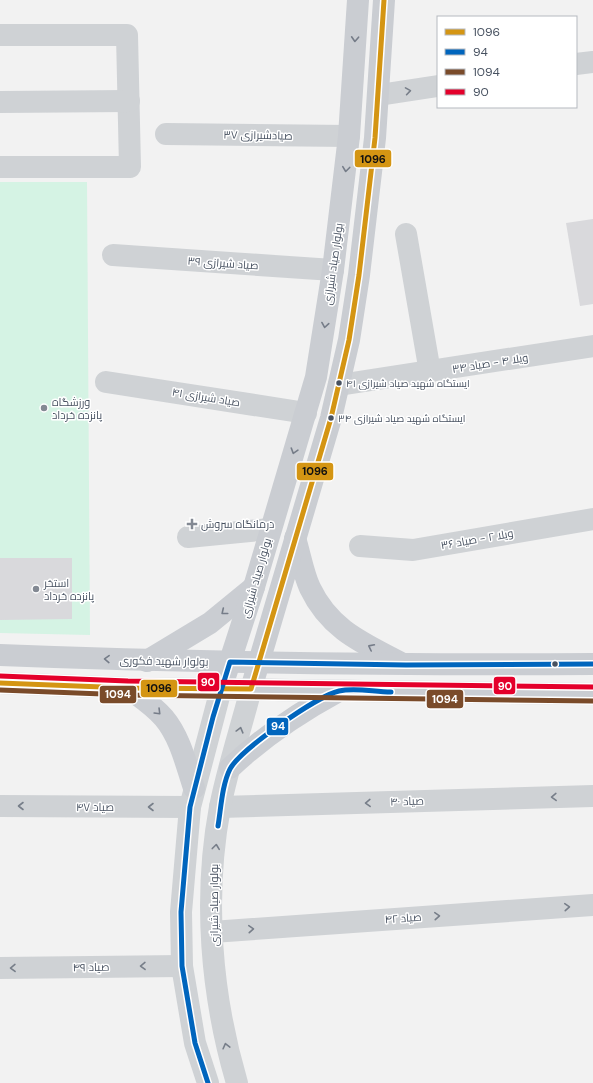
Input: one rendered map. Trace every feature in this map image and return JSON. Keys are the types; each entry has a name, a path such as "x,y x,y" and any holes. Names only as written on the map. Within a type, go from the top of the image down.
{"main road":[{"name":"بولوار صیاد شیرازی","path":"221,689 254,587 316,377 334,270 349,136 358,0"},
{"name":"بولوار صیاد شیرازی","path":"251,690 295,538 332,418 339,385 360,275 379,96 384,0"},
{"path":"295,538 310,587 321,609 350,636 406,665"},
{"path":"147,661 210,623 254,587"},
{"name":"بولوار شهید فکوری","path":"0,655 147,661 406,665 593,664"},
{"path":"0,683 128,688 593,694"},
{"path":"128,688 152,705 164,718 181,747 192,798"},
{"path":"230,768 256,744 282,724 310,706 338,691"}],"street":[{"path":"0,35 127,35 130,167 0,167"},
{"path":"577,64 593,62"},
{"path":"379,96 437,86"},
{"path":"0,102 129,101"},
{"name":"صیادشیرازی ۳۷","path":"166,134 349,136"},
{"path":"406,234 430,372"},
{"name":"صیاد شیرازی ۳۹","path":"113,255 334,270"},
{"name":"ویلا ۴ - صیاد ۳۴","path":"339,385 593,346"},
{"name":"صیاد شیرازی ۴۱","path":"106,382 306,412"},
{"name":"ویلا ۲ - صیاد ۳۶","path":"360,546 413,550 593,519"},
{"path":"188,537 270,529"},
{"name":"بولوار صیاد شیرازی","path":"208,1083 195,1043 182,966 181,912 192,798 221,689"},
{"name":"بولوار صیاد شیرازی","path":"237,1083 225,1043 216,988 212,932 212,875 220,807 251,690"},
{"name":"صیاد ۴۰","path":"220,807 593,796"},
{"name":"صیاد ۴۷","path":"0,806 192,798"},
{"name":"صیاد ۴۲","path":"212,932 593,905"},
{"name":"صیاد ۴۹","path":"0,968 182,966"}],"green space":[{"name":"ورزشگاه پانزده خرداد","path":"0,182 87,182 90,635 0,633"}],"building":[{"path":"593,219 593,304 580,306 566,223"},
{"name":"استخر پانزده خرداد","path":"0,558 72,558 72,619 0,620"}],"transit line":[{"name":"1096","path":"0,683 128,688 251,689 331,418 349,340 359,275 375,138 384,0"},
{"name":"94","path":"208,1083 195,1043 182,966 181,912 190,807 213,717 230,662 406,665 593,664"},
{"name":"90","path":"0,676 128,681 593,687"},
{"name":"1094","path":"0,690 128,695 593,701"},
{"name":"94","path":"218,826 223,789 230,769 237,760 263,737 297,713 328,695 339,691 358,690 391,692"}],"place":[{"name":"ایستگاه شهید صیاد شیرازی ۴۱","path":"339,383"},
{"name":"ورزشگاه پانزده خرداد","path":"44,408"},
{"name":"ایستگاه شهید صیاد شیرازی ۳۴","path":"331,418"},
{"name":"درمانگاه سروش","path":"192,524"},
{"name":"استخر پانزده خرداد","path":"36,589"}]}
